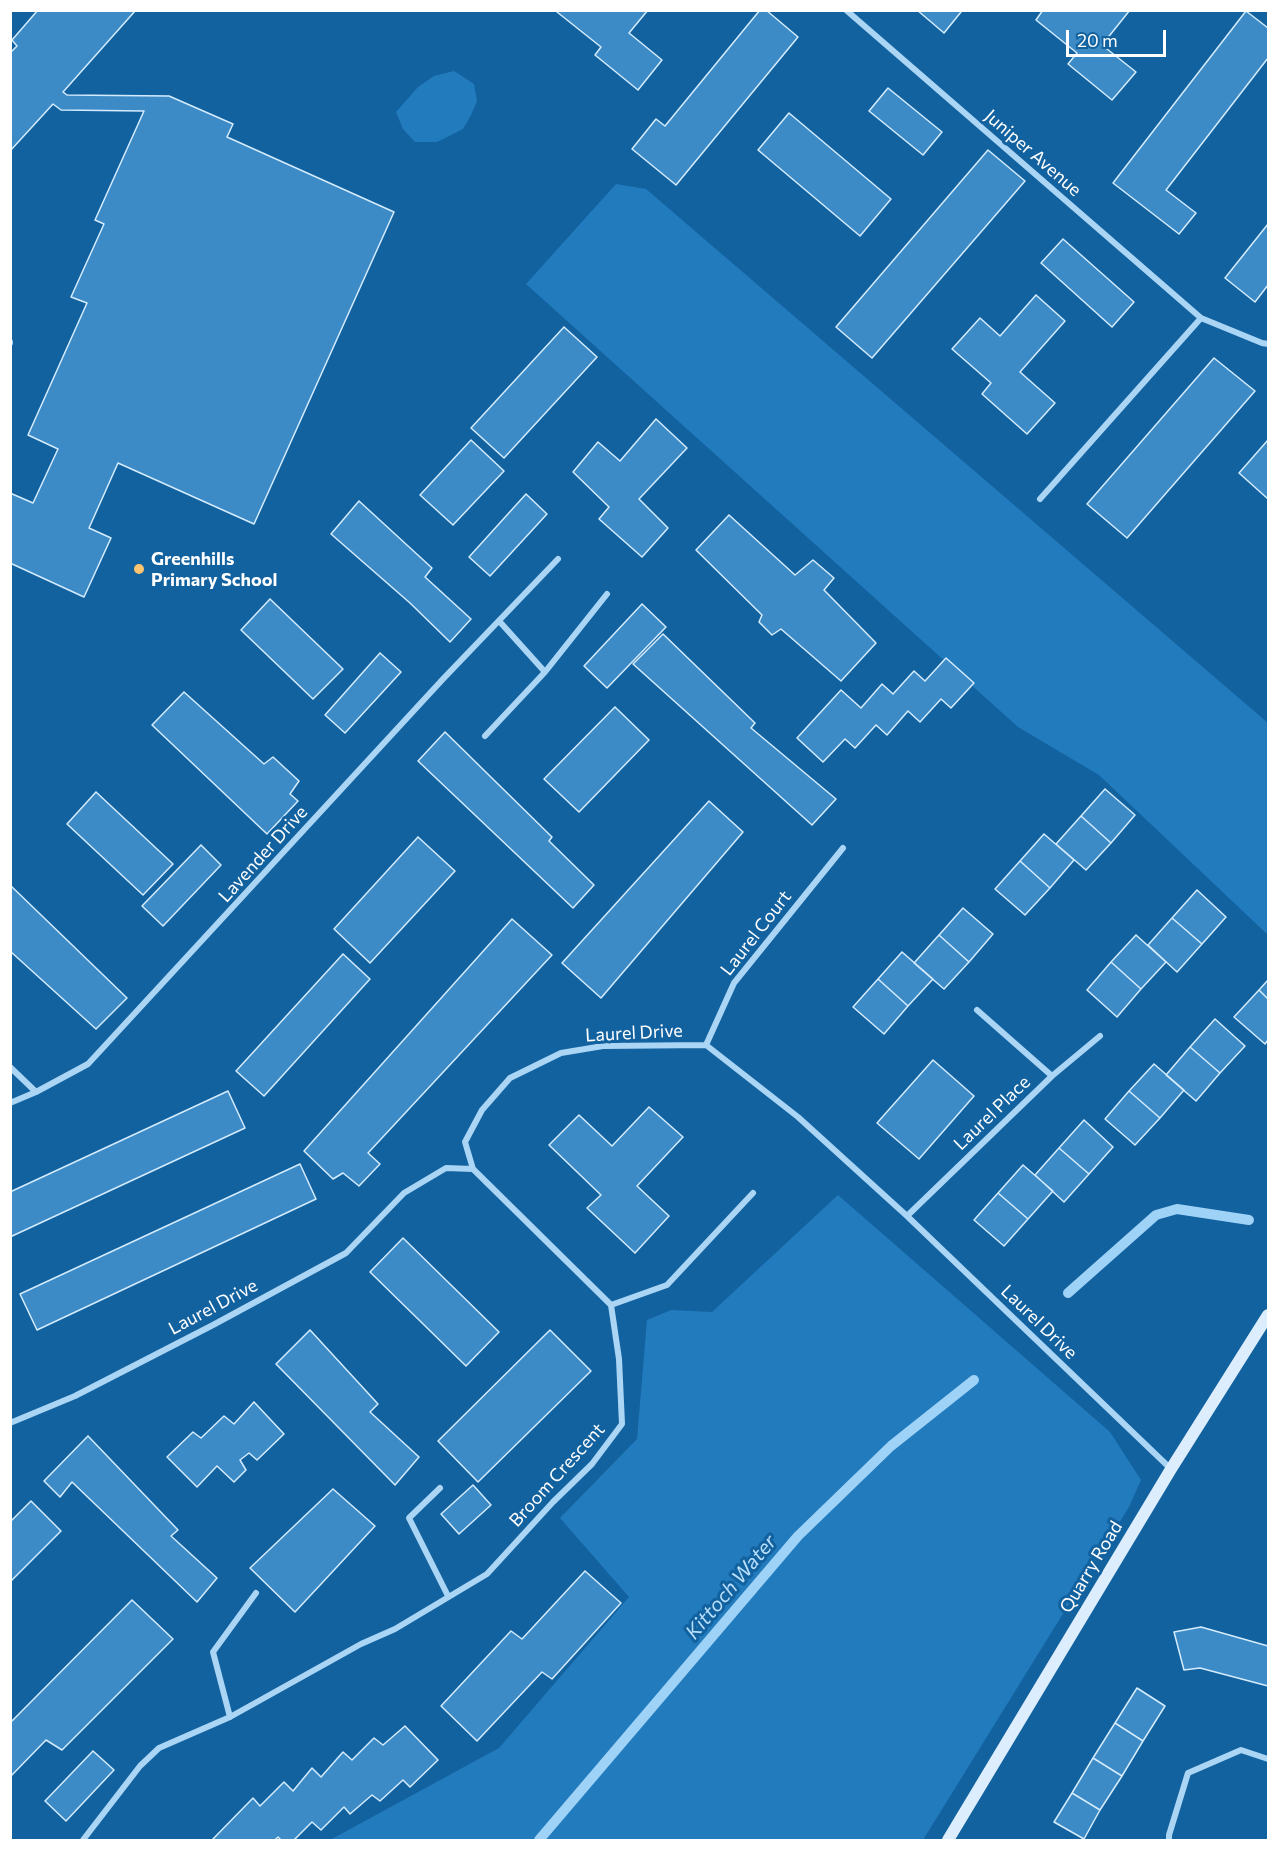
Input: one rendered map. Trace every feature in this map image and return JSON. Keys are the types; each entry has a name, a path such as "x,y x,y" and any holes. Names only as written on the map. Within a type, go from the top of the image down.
{"street":[{"name":"Juniper Avenue","path":"846,10 1201,318 1269,344"},
{"path":"1040,499 1201,318"},
{"name":"Lavender Drive","path":"10,1103 88,1064 438,685 558,559"},
{"path":"485,736 545,672 607,594"},
{"path":"500,622 545,672"},
{"name":"Laurel Court","path":"706,1045 734,983 843,848"},
{"name":"Laurel Place","path":"906,1216 1052,1076 976,1010"},
{"path":"1052,1076 1100,1036"},
{"name":"Laurel Drive","path":"10,1423 86,1390 213,1326 346,1253 404,1193 446,1168 473,1169 465,1142 482,1110 510,1078 561,1053 603,1046 706,1045 798,1117 906,1216 1171,1468"},
{"path":"10,1067 36,1092"},
{"path":"473,1169 612,1305 667,1286 753,1193"},
{"name":"Broom Crescent","path":"83,1840 140,1766 159,1748 230,1717 361,1644 395,1629 487,1574 553,1502 592,1464 622,1424 619,1359 612,1305"},
{"name":"Quarry Road","path":"948,1840 1171,1468 1269,1315"},
{"path":"440,1488 409,1518 448,1596"},
{"path":"230,1717 213,1652 256,1593"},
{"path":"1169,1840 1188,1773 1241,1749 1269,1759"}],"shaded area":[{"path":"454,71 474,84 477,101 471,115 463,129 437,142 415,142 403,129 396,112 418,87 434,76"},
{"path":"616,184 646,189 1268,723 1268,935 1099,775 1018,727 526,284"},
{"path":"838,1195 1110,1432 1141,1480 1129,1507 923,1840 330,1840 499,1748 629,1597 560,1518 637,1439 647,1320 671,1310 712,1312"}],"building":[{"path":"38,10 136,10 63,92 67,95 169,96 233,124 227,137 394,212 254,524 118,463 89,528 111,538 84,597 10,563 10,493 33,503 58,449 28,435 87,303 71,297 104,224 95,220 144,111 61,110 53,104 10,151 10,53 17,46 12,40"},
{"path":"559,10 648,10 629,33 662,60 638,90 595,55 601,47 557,12"},
{"path":"760,10 766,10 798,37 676,185 632,149 656,119 665,126"},
{"path":"917,10 960,10 961,12 944,33"},
{"path":"1043,10 1130,10 1102,45 1136,72 1112,100 1068,64 1077,53 1036,20"},
{"path":"1246,11 1268,28 1268,58 1166,190 1196,213 1179,234 1113,183"},
{"path":"888,88 942,132 923,155 869,111"},
{"path":"789,113 891,199 860,236 758,150"},
{"path":"988,150 1025,181 872,358 836,327"},
{"path":"1268,224 1268,285 1255,302 1225,278"},
{"path":"1063,239 1134,302 1112,327 1041,263"},
{"path":"1036,295 1065,321 1020,372 1055,403 1027,434 982,394 991,383 952,349 980,318 1000,336"},
{"path":"564,327 597,357 504,458 471,428"},
{"path":"1214,358 1255,391 1127,538 1087,504"},
{"path":"656,419 687,448 639,499 668,528 642,557 599,519 609,507 573,472 598,442 620,461"},
{"path":"471,440 504,471 453,525 420,495"},
{"path":"1268,440 1268,499 1239,473"},
{"path":"526,494 547,514 490,576 469,557"},
{"path":"359,501 432,568 425,577 471,619 450,642 410,603 331,534"},
{"path":"729,515 795,575 813,560 834,578 824,590 876,643 841,681 781,629 772,635 759,622 762,615 696,550"},
{"path":"270,599 343,669 313,699 241,630"},
{"path":"642,604 666,627 607,688 584,666"},
{"path":"663,634 755,723 751,728 836,799 812,825 633,664"},
{"path":"380,653 401,672 345,733 325,715"},
{"path":"946,658 974,683 951,708 941,699 920,722 908,711 887,735 876,725 855,748 845,739 823,762 797,738 841,690 861,708 882,684 893,694 914,671 925,681"},
{"path":"184,692 264,764 273,757 299,781 290,794 298,801 267,834 152,725"},
{"path":"615,707 649,740 579,812 544,779"},
{"path":"445,732 552,837 549,841 594,885 573,908 418,761"},
{"path":"1105,789 1135,815 1111,843 1081,816"},
{"path":"96,792 173,864 143,895 67,824"},
{"path":"709,801 743,832 601,998 562,963"},
{"path":"1081,816 1111,843 1086,870 1056,844"},
{"path":"1044,834 1074,860 1050,888 1020,861"},
{"path":"418,837 455,871 370,963 334,929"},
{"path":"201,845 221,865 163,926 142,906"},
{"path":"1020,861 1050,888 1025,915 995,889"},
{"path":"10,885 127,998 96,1029 10,951"},
{"path":"1197,890 1226,917 1202,944 1172,918"},
{"path":"963,908 993,934 969,962 939,935"},
{"path":"1172,918 1202,944 1177,972 1148,945"},
{"path":"512,919 552,955 368,1153 380,1164 359,1186 343,1173 333,1179 304,1151"},
{"path":"939,935 969,962 944,989 914,963"},
{"path":"1136,935 1166,962 1141,989 1111,962"},
{"path":"902,952 933,979 908,1006 878,979"},
{"path":"343,954 370,979 264,1096 236,1071"},
{"path":"1111,962 1141,989 1117,1017 1087,990"},
{"path":"878,979 908,1006 884,1034 853,1007"},
{"path":"1268,980 1268,999 1259,990"},
{"path":"1259,990 1268,999 1268,1040 1265,1044 1234,1017"},
{"path":"1215,1019 1245,1046 1220,1073 1190,1047"},
{"path":"1190,1047 1220,1073 1196,1101 1166,1075"},
{"path":"933,1060 974,1096 919,1159 877,1123"},
{"path":"1154,1064 1184,1090 1160,1118 1129,1091"},
{"path":"228,1091 245,1128 10,1237 10,1192"},
{"path":"1129,1091 1160,1118 1135,1145 1105,1119"},
{"path":"649,1107 683,1137 637,1186 669,1216 635,1253 587,1208 601,1195 549,1145 579,1115 612,1146"},
{"path":"1084,1120 1113,1147 1089,1174 1059,1148"},
{"path":"1059,1148 1089,1174 1064,1202 1035,1175"},
{"path":"300,1164 316,1199 37,1330 20,1294"},
{"path":"1023,1165 1053,1191 1028,1219 998,1193"},
{"path":"998,1193 1028,1219 1004,1246 974,1220"},
{"path":"403,1238 499,1332 466,1366 370,1272"},
{"path":"310,1330 378,1404 370,1412 419,1457 395,1485 276,1364"},
{"path":"550,1330 591,1371 478,1482 438,1441"},
{"path":"254,1402 284,1434 257,1460 249,1453 240,1460 246,1470 234,1482 217,1466 197,1487 167,1457 193,1432 201,1438 224,1416 234,1424"},
{"path":"88,1436 178,1530 171,1536 217,1578 197,1602 72,1482 60,1497 44,1481"},
{"path":"473,1485 491,1505 459,1534 441,1514"},
{"path":"333,1489 375,1526 295,1612 250,1568"},
{"path":"31,1501 61,1531 10,1582 10,1522"},
{"path":"585,1571 621,1603 552,1679 542,1672 477,1741 441,1706 511,1631 522,1639"},
{"path":"132,1600 173,1639 62,1750 46,1740 10,1777 10,1723"},
{"path":"1201,1627 1268,1646 1268,1686 1200,1668 1184,1670 1174,1632"},
{"path":"1137,1688 1165,1706 1143,1741 1115,1723"},
{"path":"1115,1723 1143,1741 1122,1776 1093,1758"},
{"path":"405,1726 438,1760 410,1787 403,1780 380,1801 372,1795 350,1814 344,1807 321,1830 312,1822 294,1840 281,1840 278,1837 275,1840 212,1840 253,1798 260,1806 284,1782 293,1791 312,1768 321,1777 343,1752 352,1760 374,1738 383,1745"},
{"path":"93,1751 114,1770 66,1821 45,1801"},
{"path":"1093,1758 1122,1776 1100,1810 1072,1793"},
{"path":"1072,1793 1100,1810 1084,1839 1054,1822"}],"waterway":[{"name":"Kittoch Water","path":"1068,1293 1156,1215 1177,1209 1249,1220"},
{"name":"Kittoch Water","path":"539,1840 798,1536 891,1446 974,1380"}],"place":[{"name":"Greenhills Primary School","path":"139,569"}]}
